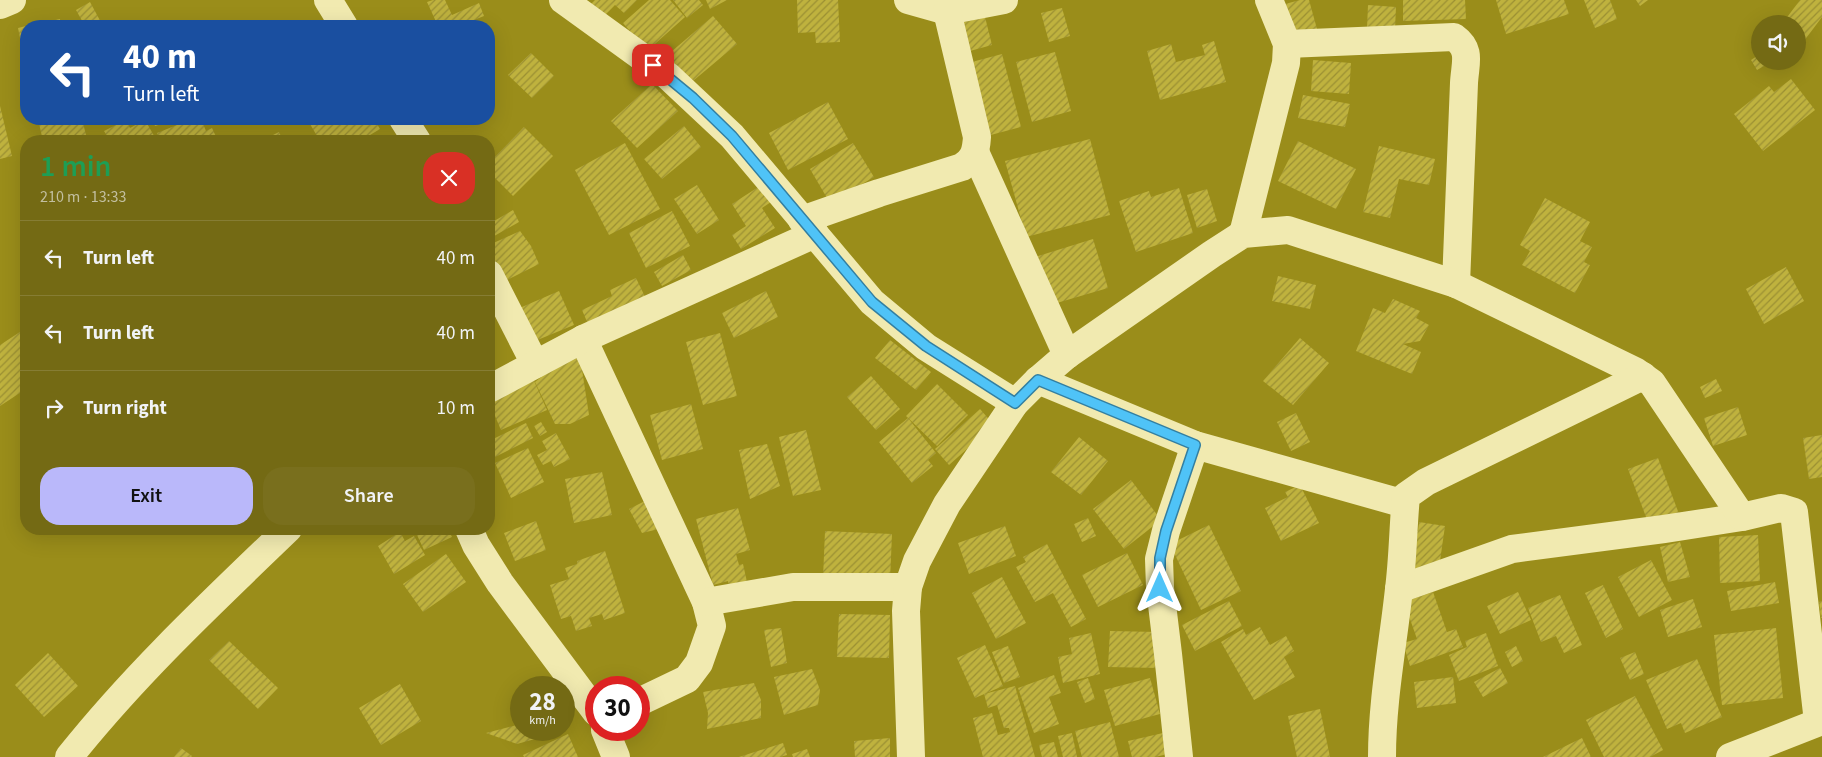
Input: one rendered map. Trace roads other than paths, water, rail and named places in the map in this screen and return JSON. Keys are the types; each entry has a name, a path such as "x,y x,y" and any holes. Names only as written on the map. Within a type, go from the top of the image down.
{"street":[{"path":"0,5 12,0"},
{"path":"328,0 340,20"},
{"path":"563,0 668,76 732,136 872,302 926,346 1015,403"},
{"path":"908,0 947,11 1004,0"},
{"path":"1243,234 1286,63 1287,44 1269,0"},
{"path":"947,11 978,137 976,154 1067,355"},
{"path":"1287,44 1454,37 1463,43 1466,50 1456,284"},
{"path":"495,386 583,339 808,227 879,193 962,168 976,154"},
{"path":"911,757 906,611 908,587 917,561 947,504 1015,403 1038,380 1067,355 1243,234 1288,230 1456,284 1635,370 1652,384 1742,517"},
{"path":"495,286 535,364"},
{"path":"583,339 706,602 712,626 700,663 688,679 650,697"},
{"path":"1382,757 1382,732 1399,589 1406,496 1426,482 1643,376"},
{"path":"1038,380 1195,445 1405,504"},
{"path":"1179,757 1160,588 1160,558 1166,531 1195,445"},
{"path":"1399,589 1512,549 1742,517 1781,508 1794,512 1820,721 1730,757"},
{"path":"69,757 101,717 173,640 282,535"},
{"path":"472,535 500,583 585,697"},
{"path":"706,602 793,587 908,587"},
{"path":"609,741 616,757"}]}
